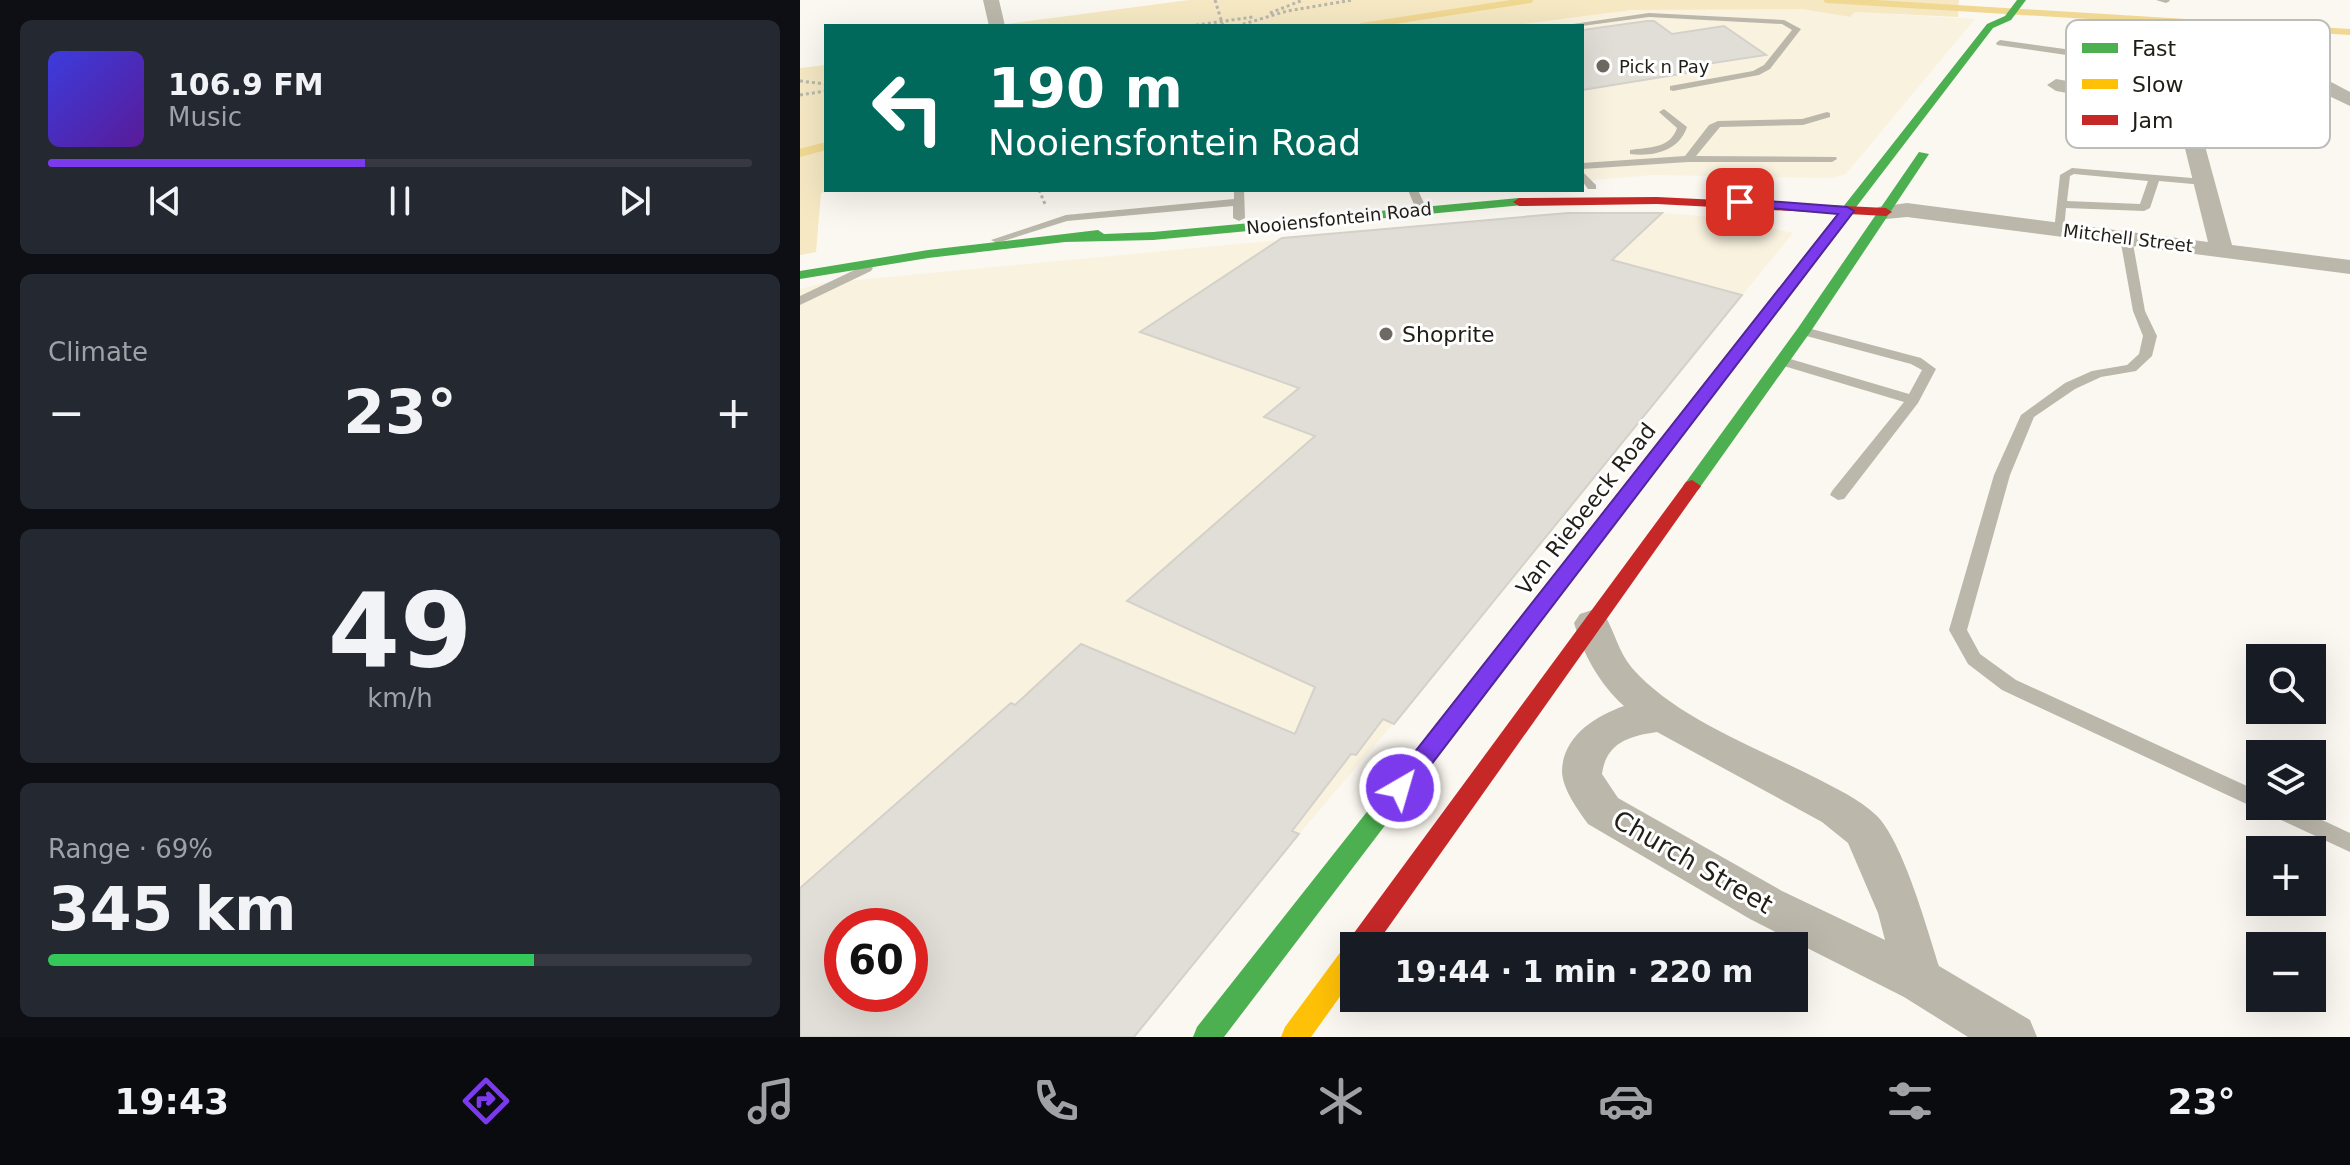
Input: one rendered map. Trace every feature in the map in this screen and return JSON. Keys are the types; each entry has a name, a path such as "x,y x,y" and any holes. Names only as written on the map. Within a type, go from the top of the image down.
{"main road":[{"name":"Van Riebeeck Road","path":"1207,1037 1990,26 2008,18 2022,1"},
{"name":"Van Riebeeck Road","path":"1996,49 2009,30 2008,18"},
{"path":"1370,932 1895,209 1933,139"},
{"path":"1585,183 1692,182"},
{"path":"1802,188 1853,203 1895,209"},
{"name":"Nooiensfontein Road","path":"800,275 966,250 1070,239 1168,235 1417,200 1523,192"},
{"name":"Nooiensfontein Road","path":"1070,239 1239,203 1645,197 1853,203"},
{"path":"1295,1037 1340,974"}],"street":[{"path":"991,0 997,24"},
{"path":"2056,85 2066,87"},
{"path":"2330,89 2350,100"},
{"path":"2195,148 2222,250"},
{"name":"Mitchell Street","path":"1895,209 2350,267"},
{"path":"1592,623 1601,653 1623,684 1661,716 1837,809 1863,830 1876,853 1900,913 1920,981"},
{"name":"Church Street","path":"1661,716 1626,721 1602,733 1585,755 1582,774 1589,792 1603,811 1766,905 1920,981 2013,1037"}],"lane":[{"path":"2160,0 2166,1"},
{"path":"1579,24 1649,15 1784,22 1797,29 1767,67 1756,73 1673,88"},
{"path":"1996,49 2066,55"},
{"path":"1584,156 1652,151 1669,146 1679,136 1682,127 1664,112"},
{"path":"1688,159 1714,125 1803,122 1827,115"},
{"path":"1584,166 1688,159 1832,159"},
{"path":"2058,229 2065,175 2072,171 2204,182"},
{"path":"2062,204 2144,208 2155,177"},
{"path":"966,250 1066,218 1239,203"},
{"path":"2126,238 2139,311 2150,336 2145,356 2131,368 2097,374 2070,386 2028,415 2002,475 1958,630 1974,659 2009,685 2246,795"},
{"path":"800,301 882,261"},
{"path":"1804,331 1924,364 1929,369 1913,400 1838,495"},
{"path":"1782,361 1913,400"},
{"path":"2301,820 2350,843"}],"path":[{"path":"1215,0 1223,24"},
{"path":"1242,24 1303,0"},
{"path":"1201,24 1352,0"},
{"path":"800,81 824,84"},
{"path":"800,95 824,91"}],"shaded area":[{"path":"1189,0 1959,0 1958,17 1855,12 1850,17 1802,9 1632,10 1524,24 1007,24"},
{"path":"1802,9 1849,17 1855,12 1975,19 1846,174 1832,178 1653,175 1584,181 1584,24 1525,24 1632,10"},
{"path":"824,65 824,192 821,193 816,252 800,255 800,68"},
{"path":"1568,213 1661,213 1728,218 1793,233 1134,1037 800,1037 800,289 824,283"}],"building":[{"path":"1647,21 1654,21 1672,34 1724,26 1766,55 1680,68 1687,73 1584,90 1584,30"},
{"path":"1568,213 1662,213 1612,260 1742,295 1394,724 1383,719 1356,755 1351,754 1292,831 1299,834 1134,1037 800,1037 800,888 1011,703 1015,705 1081,644 1295,734 1315,687 1127,601 1315,436 1264,417 1299,388 1140,332 1282,238"}],"waterway":[{"path":"1375,24 1530,0"},
{"path":"1827,0 2154,20"},
{"path":"2330,31 2350,32"},
{"path":"800,153 824,147"}],"traffic: fast":[{"path":"1679,427 1990,26 2008,18 2022,0"},
{"path":"1692,486 1804,331 1923,154"},
{"path":"1070,239 1153,236 1519,202"},
{"path":"800,275 928,254 1098,234"},
{"path":"1207,1037 1423,758"}],"traffic: slow":[{"path":"1295,1037 1340,974"}],"traffic: jam":[{"path":"1519,202 1657,200 1886,212"},
{"path":"1423,758 1679,427"},
{"path":"1370,932 1692,486"}],"place":[{"name":"Pick n Pay","path":"1603,66"},
{"name":"Shoprite","path":"1386,334"}],"route":[{"path":"1400,788 1847,211 1740,202"}]}
